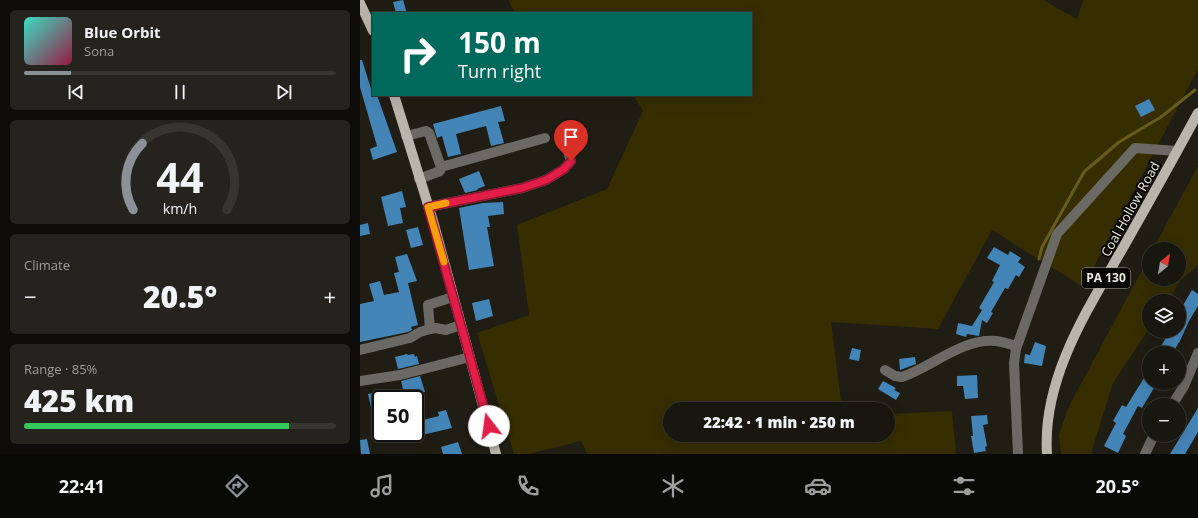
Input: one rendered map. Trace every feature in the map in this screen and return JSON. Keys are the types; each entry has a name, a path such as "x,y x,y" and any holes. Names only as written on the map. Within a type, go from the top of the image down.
{"main road":[{"path":"360,2 372,29"},
{"path":"394,96 428,207 496,454"},
{"name":"Coal Hollow Road","path":"1047,454 1048,418 1064,360 1096,296 1198,113"}],"street":[{"path":"406,136 426,131 429,133 441,167"},
{"path":"419,179 440,171 441,167 545,138"},
{"path":"428,207 522,188 546,180 564,169 571,161 565,143"},
{"path":"1018,454 1014,363 1016,346 1057,234 1135,148 1177,151"},
{"path":"430,329 428,305 453,297"},
{"path":"360,350 410,338 420,332 430,329 436,328 446,330 461,325"},
{"path":"885,370 895,376 902,377 959,349 994,341 1016,346"},
{"path":"1176,398 1184,386 1198,353"},
{"path":"360,381 400,375 470,357"},
{"path":"1145,454 1151,442"}],"shaded area":[{"path":"508,0 1043,0 1077,19 1083,0 1198,0 1198,69 1083,287 992,230 938,329 831,322 841,402 663,402 663,442 895,442 895,414 952,411 956,454 587,454 581,441 529,454 514,454 477,333 529,315 517,225 607,189 643,111 634,96 752,96 752,12 514,12"},
{"path":"1198,166 1198,265 1186,276 1186,242 1157,242"},
{"path":"1142,270 1142,286 1177,286 1172,294 1142,294 1143,338 1113,383 1092,450 1093,454 1061,454 1059,435 1068,408"}],"building":[{"path":"403,0 407,12 396,12 393,2"},
{"path":"360,60 362,60 372,96 377,96 397,152 373,160 370,149 377,146 360,87"},
{"path":"1149,99 1155,110 1141,117 1135,106"},
{"path":"501,106 505,121 498,122 504,143 491,146 486,126 456,134 461,154 448,157 442,136 437,138 433,124"},
{"path":"479,171 485,186 477,189 478,190 465,193 459,179"},
{"path":"402,191 406,207 400,208 403,223 388,226 381,197"},
{"path":"503,202 504,214 488,216 490,227 487,227 494,266 469,270 459,208 483,203"},
{"path":"368,223 370,234 360,236 360,225"},
{"path":"418,227 423,245 411,248 406,230"},
{"path":"994,247 1008,255 1010,251 1021,258 1018,262 1025,267 1019,277 1016,275 1008,289 1005,288 991,312 993,313 987,323 982,320 979,336 967,334 966,337 956,334 958,323 972,326 982,310 979,308 994,282 992,281 1000,265 987,258"},
{"path":"407,254 417,281 408,283 418,325 411,327 412,330 408,332 360,342 360,304 374,301 369,284 380,281 384,295 399,292 394,273 399,272 395,257"},
{"path":"1192,290 1198,294 1198,306 1186,328 1186,300"},
{"path":"489,299 493,316 476,321 472,303"},
{"path":"1166,338 1181,338 1177,346 1161,346"},
{"path":"1035,342 1046,346 1042,366 1024,363 1025,354 1030,355"},
{"path":"852,348 861,350 859,361 849,359"},
{"path":"414,354 415,357 417,356 419,364 398,369 395,357"},
{"path":"915,357 916,364 900,370 899,359"},
{"path":"977,375 978,398 965,399 963,386 957,386 957,376"},
{"path":"420,376 425,392 424,390 403,390 401,381"},
{"path":"883,381 896,388 894,390 900,393 896,400 878,389"},
{"path":"1142,381 1142,390 1153,390 1148,398 1142,398 1142,408 1138,406 1123,434 1126,436 1118,453 1104,446 1116,423 1113,421 1122,405 1126,407"},
{"path":"372,393 371,407 368,394"},
{"path":"1198,408 1198,432 1185,454 1170,454 1177,442 1186,442 1186,428"},
{"path":"446,410 452,428 424,435 424,420 439,416 438,412"},
{"path":"987,415 988,424 983,425 987,446 985,447 986,451 974,453 971,436 973,436 971,416"},
{"path":"367,439 370,454 361,454 360,440"},
{"path":"458,442 462,454 443,454 441,447"}],"waterway":[{"path":"1039,259 1042,247 1084,172 1119,142 1161,117 1195,90"}],"slow traffic":[{"path":"444,262 428,207 446,203"}],"route":[{"path":"489,426 428,207 522,188 546,180 564,169 571,161"}]}
